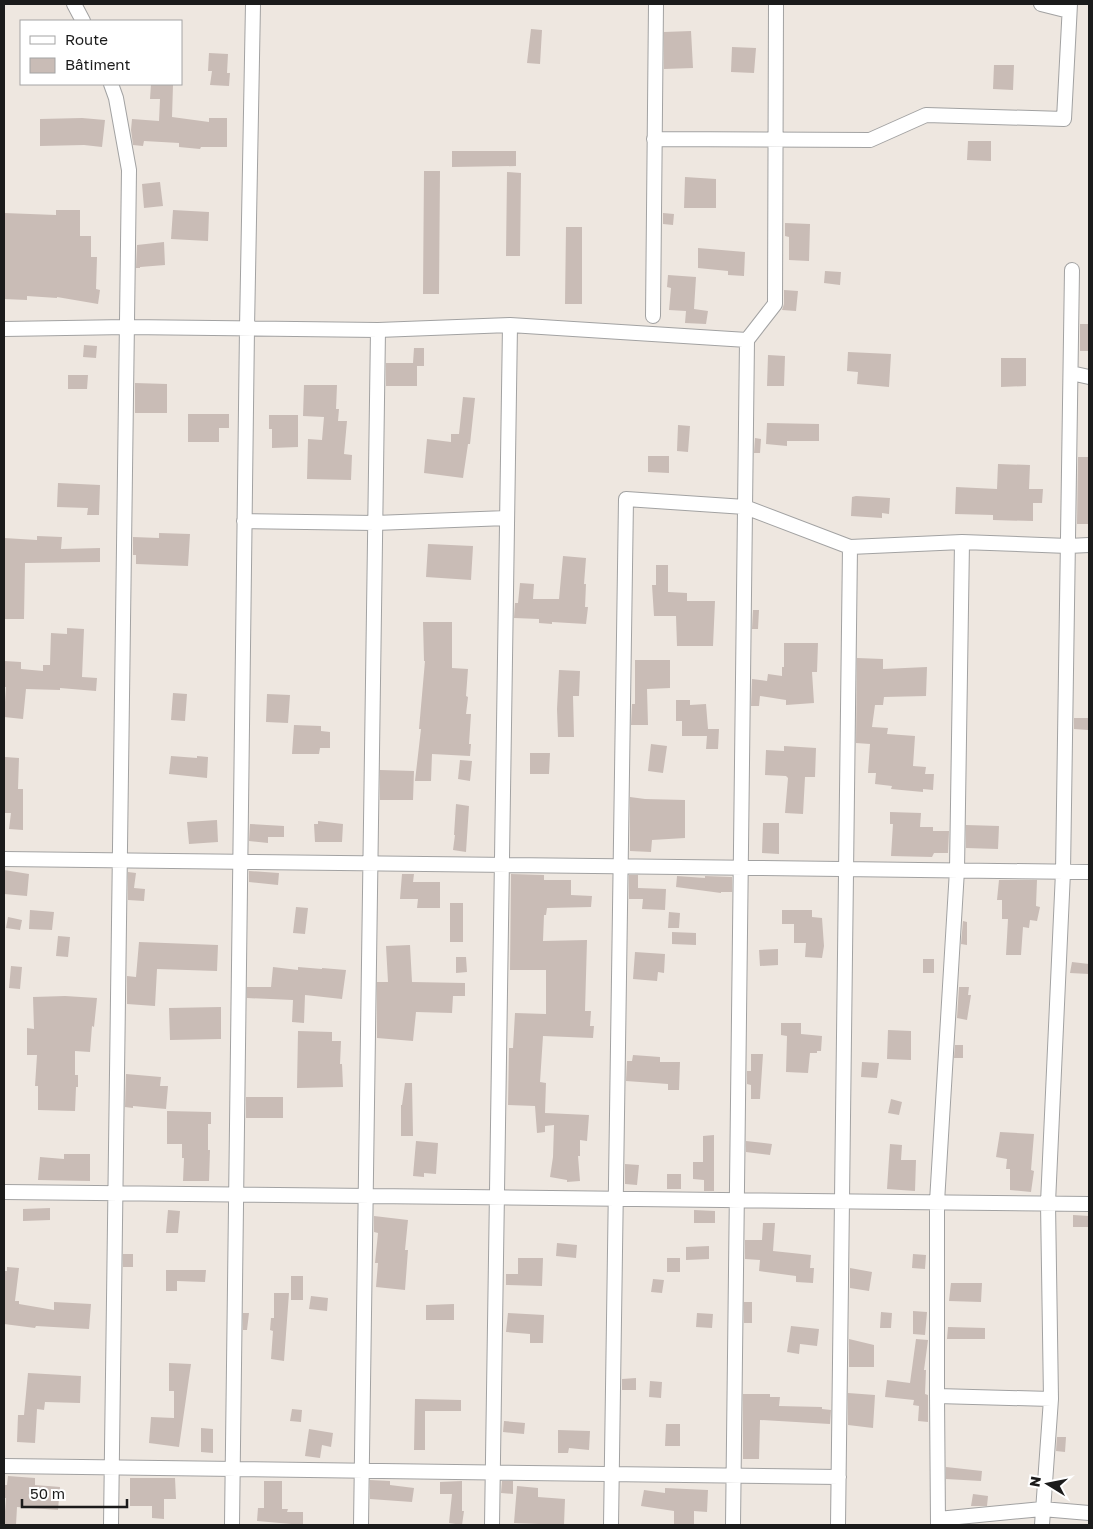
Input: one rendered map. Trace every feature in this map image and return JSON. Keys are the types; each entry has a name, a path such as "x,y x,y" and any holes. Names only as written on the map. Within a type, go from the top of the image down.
{"street":[{"path":"74,4 82,20"},
{"path":"232,1525 246,328 253,4"},
{"path":"653,316 656,4"},
{"path":"733,1525 747,340 775,304 776,4"},
{"path":"654,140 870,140 926,116 1064,118 1070,8 1041,4"},
{"path":"111,85 116,98 129,170 111,1525"},
{"path":"1042,1525 1051,1399 1048,1202 1063,872 1072,270"},
{"path":"4,328 127,327 378,330 510,324 747,340"},
{"path":"492,1525 510,324"},
{"path":"361,1525 378,330"},
{"path":"1071,373 1089,378"},
{"path":"611,1525 626,499 745,507 850,547 962,542 1089,545"},
{"path":"244,521 375,523 507,518"},
{"path":"962,542 957,870 937,1202 938,1522 1042,1509 1089,1513"},
{"path":"838,1525 850,547"},
{"path":"4,858 1089,872"},
{"path":"4,1192 842,1203 1048,1202 1089,1204"},
{"path":"937,1396 1051,1399"},
{"path":"4,1466 839,1477"}],"building":[{"path":"531,29 542,30 540,64 527,63"},
{"path":"691,31 693,68 664,69 664,32"},
{"path":"732,47 756,48 754,73 731,72"},
{"path":"209,53 228,54 227,73 230,73 229,86 210,85 212,71 208,71"},
{"path":"994,65 1014,65 1013,90 993,89"},
{"path":"151,85 173,85 172,117 209,122 209,118 227,118 227,147 201,147 200,149 179,147 179,143 144,141 143,146 133,145 132,119 159,121 160,99 150,99"},
{"path":"82,118 105,120 102,147 84,145 40,146 40,119"},
{"path":"968,141 991,141 991,161 967,160"},
{"path":"452,151 516,151 516,166 452,167"},
{"path":"424,171 440,171 439,294 423,294"},
{"path":"507,172 521,173 520,256 506,256"},
{"path":"685,177 716,179 716,208 684,208"},
{"path":"160,182 163,206 144,208 142,184"},
{"path":"56,210 80,210 80,236 91,236 91,257 97,257 96,289 100,290 98,304 57,297 27,296 27,300 4,299 4,213 56,215"},
{"path":"173,210 209,212 208,241 171,239"},
{"path":"663,213 674,214 673,225 663,224"},
{"path":"785,223 810,224 809,261 789,260 789,237 785,236"},
{"path":"566,227 582,227 582,304 565,304"},
{"path":"164,242 165,265 136,268 137,245"},
{"path":"698,248 745,252 744,276 728,275 728,271 698,268"},
{"path":"825,271 841,272 840,285 824,283"},
{"path":"668,275 696,277 694,309 708,311 706,324 685,323 686,311 669,310 671,288 667,287"},
{"path":"784,290 798,291 796,311 782,310"},
{"path":"1080,324 1089,324 1089,351 1080,351"},
{"path":"84,345 97,346 96,358 83,357"},
{"path":"414,348 424,348 424,366 417,366 417,386 386,386 386,363 413,363"},
{"path":"848,352 891,354 889,387 857,384 858,372 847,371"},
{"path":"768,355 785,356 784,386 767,386"},
{"path":"1001,358 1026,358 1026,386 1001,387"},
{"path":"68,375 88,375 87,389 68,389"},
{"path":"135,383 167,384 167,413 135,413"},
{"path":"304,385 337,385 336,409 339,409 338,421 347,421 344,454 352,455 351,480 307,479 308,439 322,440 324,417 303,416"},
{"path":"463,397 475,398 470,444 468,444 463,478 424,473 427,439 451,442 451,434 459,434"},
{"path":"188,414 229,414 229,428 219,428 219,442 188,442"},
{"path":"269,415 298,415 298,447 272,448 272,429 269,429"},
{"path":"767,423 819,424 819,441 787,441 787,446 766,444"},
{"path":"678,425 690,426 688,452 677,451"},
{"path":"755,438 761,439 760,453 754,453"},
{"path":"648,456 669,456 669,473 648,472"},
{"path":"1078,457 1089,457 1089,524 1077,524"},
{"path":"998,464 1030,465 1029,489 1043,489 1042,503 1033,503 1033,521 993,520 993,515 955,514 956,487 997,489"},
{"path":"58,483 100,485 99,515 87,515 88,508 57,507"},
{"path":"852,497 890,498 889,514 882,513 882,518 851,516"},
{"path":"159,533 190,534 188,566 136,564 136,555 133,555 133,537 159,538"},
{"path":"37,536 62,537 61,549 100,548 100,562 25,563 24,619 4,619 4,538 37,540"},
{"path":"428,544 473,546 471,580 426,577"},
{"path":"563,556 586,558 584,584 586,584 585,607 588,607 586,624 539,623 539,619 514,618 515,603 518,603 520,583 534,584 533,599 559,599"},
{"path":"656,565 668,565 668,592 687,593 687,601 715,601 713,646 677,646 676,616 654,616 652,585 656,585"},
{"path":"753,610 759,610 758,629 752,629"},
{"path":"423,622 452,622 452,668 468,669 466,714 471,714 469,744 471,744 470,756 432,754 431,781 415,781 421,729 419,729 425,661"},
{"path":"67,628 84,629 82,677 97,678 96,691 60,688 60,690 26,689 23,719 4,717 6,687 4,687 4,661 21,662 21,669 43,671 43,665 50,665 51,633 67,634"},
{"path":"784,643 818,643 817,672 812,672 814,703 786,705 786,700 760,696 759,706 751,706 752,679 767,681 768,674 782,676"},
{"path":"857,658 883,659 883,669 927,667 926,696 884,697 883,705 875,705 872,727 888,728 887,734 915,736 913,766 926,767 925,774 934,774 933,790 923,789 923,792 891,789 892,786 875,784 876,773 868,773 870,744 856,743"},
{"path":"635,660 670,660 670,688 647,689 648,725 631,725 632,704 635,704"},
{"path":"559,670 580,671 579,696 573,696 574,737 558,737"},
{"path":"173,693 187,694 185,721 171,720"},
{"path":"267,694 290,695 288,723 266,722"},
{"path":"676,700 690,700 690,705 706,704 708,729 719,729 718,749 706,749 707,736 682,736 682,721 676,721"},
{"path":"1074,718 1089,718 1088,730 1074,729"},
{"path":"294,725 321,726 321,731 330,732 330,748 320,748 319,754 292,754"},
{"path":"651,744 667,746 663,773 648,771"},
{"path":"784,746 816,748 815,777 805,777 803,814 785,813 788,778 786,776 765,775 766,750 784,751"},
{"path":"530,753 550,753 549,774 530,774"},
{"path":"171,756 208,757 207,778 169,774"},
{"path":"5,757 19,758 18,789 23,789 23,830 9,829 11,813 4,813"},
{"path":"460,760 472,761 470,781 458,779"},
{"path":"380,770 414,771 413,800 380,800"},
{"path":"630,797 685,800 685,838 652,840 651,852 630,851"},
{"path":"456,804 469,806 466,852 453,850"},
{"path":"890,812 921,813 920,827 933,827 933,831 949,831 948,853 934,853 932,857 891,856 893,824 890,824"},
{"path":"217,820 218,842 189,844 187,822"},
{"path":"318,821 343,824 342,842 315,842 314,824 318,824"},
{"path":"763,823 779,823 779,854 762,853"},
{"path":"250,824 284,826 284,837 268,837 268,843 249,841"},
{"path":"966,825 999,826 998,849 966,848"},
{"path":"4,870 29,874 27,896 4,894"},
{"path":"249,871 279,873 278,885 249,882"},
{"path":"128,872 136,873 134,888 145,889 144,901 128,900"},
{"path":"402,874 414,874 413,882 440,882 440,908 417,908 418,899 400,899"},
{"path":"511,874 544,875 544,880 571,880 571,895 592,896 591,907 547,908 546,915 544,915 543,941 587,940 585,1011 591,1011 590,1026 594,1026 593,1038 543,1036 540,1082 546,1083 545,1113 589,1115 587,1141 580,1140 580,1156 578,1156 580,1181 567,1182 567,1180 550,1177 554,1125 545,1126 545,1132 537,1133 535,1106 508,1105 509,1048 513,1048 515,1013 546,1014 546,970 510,970"},
{"path":"629,875 638,875 638,888 666,889 665,910 642,909 643,899 629,899"},
{"path":"677,876 732,877 732,892 721,893 676,887"},
{"path":"999,880 1037,880 1036,906 1040,907 1037,921 1030,920 1029,928 1023,927 1021,955 1006,955 1008,919 1002,919 1002,900 997,900"},
{"path":"450,903 463,903 463,942 450,942"},
{"path":"296,907 308,908 305,934 293,933"},
{"path":"30,910 54,912 52,930 29,929"},
{"path":"782,910 812,910 812,917 822,918 824,946 822,958 805,957 806,943 794,943 794,924 782,924"},
{"path":"669,912 680,913 679,928 668,928"},
{"path":"8,917 22,920 20,930 6,928"},
{"path":"963,921 967,922 967,945 961,944"},
{"path":"672,932 696,933 696,945 672,944"},
{"path":"58,936 70,937 68,957 56,956"},
{"path":"139,942 218,945 217,971 157,969 155,1006 127,1004 127,976 136,977"},
{"path":"410,945 412,982 465,983 465,996 453,996 452,1013 416,1012 413,1041 377,1038 377,982 388,982 386,946"},
{"path":"778,949 778,965 760,966 759,950"},
{"path":"635,952 665,954 664,973 658,972 657,981 633,979"},
{"path":"456,957 466,957 467,972 456,973"},
{"path":"923,959 934,959 934,973 923,973"},
{"path":"1072,962 1089,964 1089,974 1070,973"},
{"path":"11,966 22,967 20,989 9,988"},
{"path":"273,967 298,970 298,967 346,970 342,999 305,995 304,1023 292,1022 293,1000 247,998 247,987 271,987"},
{"path":"959,987 969,987 968,995 971,995 967,1020 957,1018"},
{"path":"33,997 97,998 90,1052 75,1051 75,1075 78,1075 78,1087 76,1087 75,1111 38,1110 38,1086 35,1086 37,1055 27,1055 27,1028 34,1029"},
{"path":"221,1007 221,1039 170,1040 169,1008"},
{"path":"781,1023 801,1023 801,1034 822,1036 821,1051 810,1053 808,1073 786,1072 787,1036 781,1035"},
{"path":"888,1030 911,1031 911,1060 887,1059"},
{"path":"298,1031 332,1032 332,1041 341,1041 340,1064 342,1064 343,1087 297,1088"},
{"path":"955,1045 963,1045 963,1058 954,1058"},
{"path":"751,1054 763,1054 760,1099 751,1099 751,1085 747,1084 747,1071 751,1071"},
{"path":"633,1055 660,1057 660,1062 680,1062 679,1090 668,1090 668,1084 626,1081 627,1061 632,1061"},
{"path":"862,1062 879,1063 877,1078 861,1077"},
{"path":"126,1074 161,1077 160,1086 168,1086 166,1109 125,1107"},
{"path":"405,1083 412,1083 413,1136 401,1136 401,1105"},
{"path":"246,1097 283,1097 283,1118 246,1118"},
{"path":"891,1099 902,1102 899,1115 888,1113"},
{"path":"167,1111 211,1112 211,1124 208,1124 208,1150 210,1150 209,1181 183,1181 184,1158 182,1158 182,1144 167,1144"},
{"path":"1000,1132 1034,1134 1031,1170 1034,1171 1031,1192 1010,1190 1010,1169 1006,1169 1007,1159 996,1157"},
{"path":"714,1135 714,1191 704,1191 704,1180 693,1179 693,1162 703,1162 703,1136"},
{"path":"416,1141 438,1143 436,1174 424,1173 424,1177 413,1176"},
{"path":"746,1141 772,1144 770,1155 746,1152"},
{"path":"890,1144 902,1145 901,1160 916,1160 915,1191 887,1189"},
{"path":"64,1154 90,1154 90,1181 38,1180 40,1157 64,1159"},
{"path":"625,1164 639,1165 637,1185 625,1184"},
{"path":"667,1174 681,1174 681,1189 667,1189"},
{"path":"50,1208 50,1220 23,1221 23,1209"},
{"path":"168,1210 180,1211 178,1233 166,1233"},
{"path":"694,1210 715,1211 715,1223 694,1223"},
{"path":"1073,1215 1089,1216 1089,1227 1073,1227"},
{"path":"374,1216 408,1220 405,1250 408,1250 405,1290 376,1287 378,1263 375,1263 378,1233 374,1232"},
{"path":"763,1223 775,1223 773,1251 811,1255 810,1268 814,1268 813,1283 796,1282 796,1276 759,1271 760,1260 745,1259 745,1240 762,1240"},
{"path":"557,1243 577,1245 576,1258 556,1256"},
{"path":"709,1246 709,1259 686,1260 686,1247"},
{"path":"123,1254 133,1254 133,1267 123,1267"},
{"path":"913,1254 926,1255 925,1269 912,1268"},
{"path":"518,1258 543,1258 542,1286 506,1285 506,1274 518,1274"},
{"path":"667,1258 680,1258 680,1272 667,1272"},
{"path":"7,1267 19,1268 15,1301 19,1301 19,1304 54,1310 54,1302 91,1304 89,1329 36,1326 35,1328 4,1324 4,1271 7,1271"},
{"path":"850,1268 872,1272 869,1291 850,1288"},
{"path":"166,1270 206,1270 205,1282 177,1281 177,1291 166,1291"},
{"path":"291,1276 303,1276 303,1300 291,1300"},
{"path":"653,1279 664,1280 662,1293 651,1292"},
{"path":"951,1283 982,1283 981,1302 949,1301"},
{"path":"274,1293 289,1293 284,1361 271,1359 273,1331 270,1330 271,1318 274,1318"},
{"path":"311,1296 328,1298 327,1311 309,1309"},
{"path":"744,1302 752,1302 752,1323 744,1323"},
{"path":"454,1304 454,1320 426,1320 426,1305"},
{"path":"913,1311 927,1312 925,1335 913,1334"},
{"path":"881,1312 892,1313 891,1328 880,1328"},
{"path":"243,1313 249,1313 247,1330 243,1330"},
{"path":"508,1313 544,1315 543,1343 530,1343 530,1334 506,1332"},
{"path":"697,1313 713,1314 712,1328 696,1327"},
{"path":"791,1326 819,1329 817,1346 800,1344 799,1354 787,1352"},
{"path":"948,1327 985,1328 985,1339 947,1339"},
{"path":"849,1339 874,1345 874,1367 849,1367"},
{"path":"916,1339 928,1340 924,1370 926,1370 925,1394 928,1395 928,1422 918,1421 919,1406 913,1405 914,1400 885,1397 887,1380 910,1383"},
{"path":"169,1363 191,1364 179,1447 149,1443 151,1417 174,1418 174,1391 169,1391"},
{"path":"28,1373 81,1376 80,1403 45,1402 44,1410 37,1409 35,1443 17,1442 18,1415 24,1415"},
{"path":"636,1378 636,1390 622,1390 622,1379"},
{"path":"650,1381 662,1382 661,1398 649,1397"},
{"path":"848,1393 875,1395 873,1428 848,1425"},
{"path":"743,1394 770,1394 770,1397 780,1397 779,1406 822,1407 822,1409 831,1410 830,1424 760,1420 759,1459 743,1459"},
{"path":"415,1399 461,1400 461,1411 425,1411 425,1450 414,1450"},
{"path":"292,1409 302,1410 301,1422 290,1421"},
{"path":"504,1421 525,1423 524,1434 503,1432"},
{"path":"666,1424 680,1424 680,1446 665,1446"},
{"path":"201,1428 213,1429 213,1453 201,1452"},
{"path":"309,1429 333,1433 331,1447 322,1445 320,1458 305,1456"},
{"path":"558,1430 590,1431 589,1450 569,1448 568,1453 558,1453"},
{"path":"1057,1437 1066,1437 1065,1452 1056,1451"},
{"path":"946,1467 982,1471 981,1481 946,1479"},
{"path":"8,1476 35,1478 35,1485 60,1487 58,1510 17,1507 16,1525 4,1525 6,1498 4,1498 4,1485 7,1485"},
{"path":"130,1478 175,1478 176,1499 164,1499 164,1519 152,1518 152,1506 130,1506"},
{"path":"370,1480 390,1481 390,1485 414,1488 412,1502 370,1499"},
{"path":"264,1481 282,1481 282,1509 288,1509 287,1512 303,1512 303,1525 257,1521 258,1508 264,1508"},
{"path":"462,1481 462,1511 464,1511 462,1525 449,1523 452,1494 440,1494 440,1482"},
{"path":"502,1481 513,1481 513,1494 501,1493"},
{"path":"517,1486 538,1488 538,1497 565,1499 564,1525 514,1523"},
{"path":"665,1488 708,1490 707,1512 694,1511 694,1525 674,1525 674,1511 641,1506 644,1490 665,1493"},
{"path":"973,1494 988,1496 987,1506 971,1506"}]}
